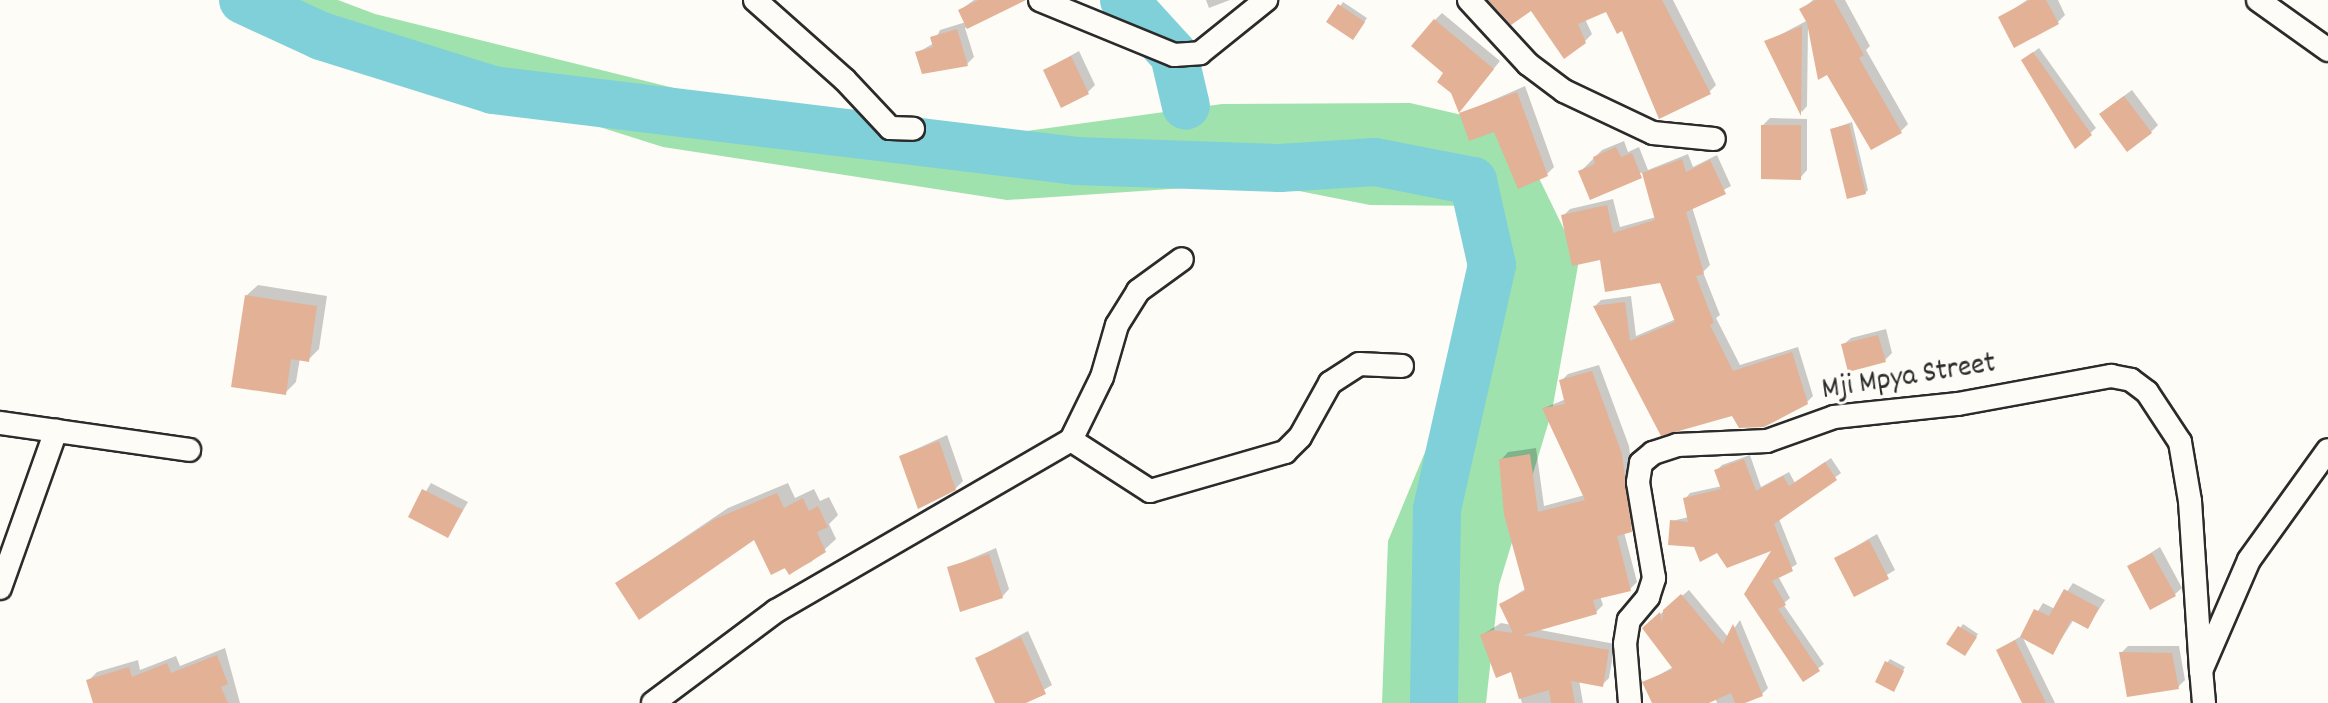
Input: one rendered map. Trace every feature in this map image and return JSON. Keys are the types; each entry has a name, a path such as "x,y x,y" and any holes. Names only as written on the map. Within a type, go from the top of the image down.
{"street":[{"path":"755,0 845,80 890,128 913,129"},
{"path":"1040,0 1174,55 1200,53 1266,0"},
{"path":"1469,0 1528,64 1564,91 1653,133 1714,139"},
{"path":"2258,0 2281,21 2328,50"},
{"path":"653,703 776,611 1071,440 1102,377 1117,325 1138,291 1182,259"},
{"path":"1071,440 1150,491 1285,452 1300,437 1330,383 1359,364 1402,366"},
{"name":"Mji Mpya Street","path":"1630,703 1625,644 1629,620 1648,597 1654,578 1638,482 1641,463 1653,453 1677,445 1767,441 1834,417 1958,404 2111,376 2131,380 2147,392 2180,442 2190,501 2204,703"},
{"path":"0,423 189,450"},
{"path":"0,588 5,558 56,431"},
{"path":"2201,671 2249,560 2328,450"}],"green space":[{"path":"241,0 338,0 375,14 912,147 1222,104 1410,103 1514,127 1579,260 1552,411 1499,585 1486,703 1382,703 1388,541 1463,361 1485,292 1488,206 1370,205 1259,183 1007,200 663,147 394,62"}],"building":[{"path":"979,0 1026,0 967,29 958,10"},
{"path":"1488,0 1662,0 1711,94 1659,119 1622,31 1617,34 1606,12 1578,24 1586,43 1564,59 1531,11 1511,25"},
{"path":"1816,0 1834,0 1864,55 1859,58 1902,133 1871,150 1827,75 1818,80 1807,23 1799,9"},
{"path":"2030,0 2046,0 2059,24 2014,48 1998,17"},
{"path":"1338,4 1365,22 1353,40 1326,22"},
{"path":"1434,19 1494,69 1459,113 1451,93 1437,82 1443,73 1411,46"},
{"path":"1802,26 1801,116 1764,41"},
{"path":"957,29 968,66 922,74 915,52 933,47 930,37"},
{"path":"2033,52 2092,135 2075,149 2021,60"},
{"path":"1071,56 1089,94 1061,108 1043,70"},
{"path":"1517,92 1548,176 1518,189 1494,132 1469,141 1459,113"},
{"path":"2124,96 2152,133 2127,152 2099,114"},
{"path":"1849,124 1866,194 1847,199 1830,129"},
{"path":"1761,125 1801,125 1801,180 1761,179"},
{"path":"1616,147 1621,157 1632,153 1642,178 1590,200 1578,171 1595,164 1593,157"},
{"path":"1682,159 1686,172 1710,160 1726,194 1686,212 1704,274 1696,276 1714,323 1710,325 1733,371 1792,352 1808,404 1764,427 1739,428 1732,416 1661,436 1593,306 1625,302 1630,341 1675,322 1660,283 1605,292 1600,260 1572,266 1561,215 1607,205 1613,233 1655,220 1642,173"},
{"path":"245,295 317,306 309,362 291,359 286,395 231,387"},
{"path":"1878,335 1886,362 1848,372 1841,344"},
{"path":"1592,371 1622,454 1632,532 1617,536 1631,591 1593,600 1597,614 1523,635 1609,650 1603,687 1571,681 1575,703 1551,703 1549,690 1519,699 1511,672 1496,678 1480,635 1492,630 1513,633 1499,604 1525,591 1504,515 1499,459 1530,454 1538,512 1585,500 1542,408 1565,404 1559,380"},
{"path":"939,441 956,490 918,509 899,456"},
{"path":"1744,459 1756,491 1783,476 1789,486 1825,462 1837,480 1774,524 1793,571 1772,581 1786,605 1778,609 1820,671 1803,682 1744,594 1771,551 1727,568 1717,553 1700,562 1694,547 1668,545 1670,520 1688,522 1683,498 1721,489 1714,470"},
{"path":"422,489 463,510 448,538 408,517"},
{"path":"777,493 784,508 803,498 809,511 818,506 828,527 817,532 826,552 789,575 785,568 771,575 754,540 639,620 615,583 715,519"},
{"path":"1869,540 1889,579 1854,597 1834,558"},
{"path":"2152,553 2176,596 2150,610 2127,566"},
{"path":"989,554 1003,598 960,612 947,567"},
{"path":"2064,589 2099,608 2088,629 2071,620 2053,655 2020,637 2034,609 2049,616"},
{"path":"1681,594 1723,644 1733,624 1763,696 1745,703 1735,703 1731,693 1709,703 1652,703 1642,682 1673,669 1642,628 1660,612 1662,622 1663,610"},
{"path":"1958,626 1977,637 1965,656 1946,644"},
{"path":"1021,637 1046,694 1026,703 995,703 975,658"},
{"path":"2015,640 2046,703 2022,703 1996,650"},
{"path":"2119,652 2172,653 2179,689 2127,697"},
{"path":"217,655 228,684 221,687 228,703 93,703 86,680 129,667 132,677 167,663 171,673"},
{"path":"1885,661 1904,671 1894,692 1875,682"}],"waterway":[{"path":"243,0 321,36 493,90 1076,161 1280,168 1375,162 1473,181 1492,265 1437,509 1434,703"},
{"path":"1124,0 1174,55 1186,106"}]}
